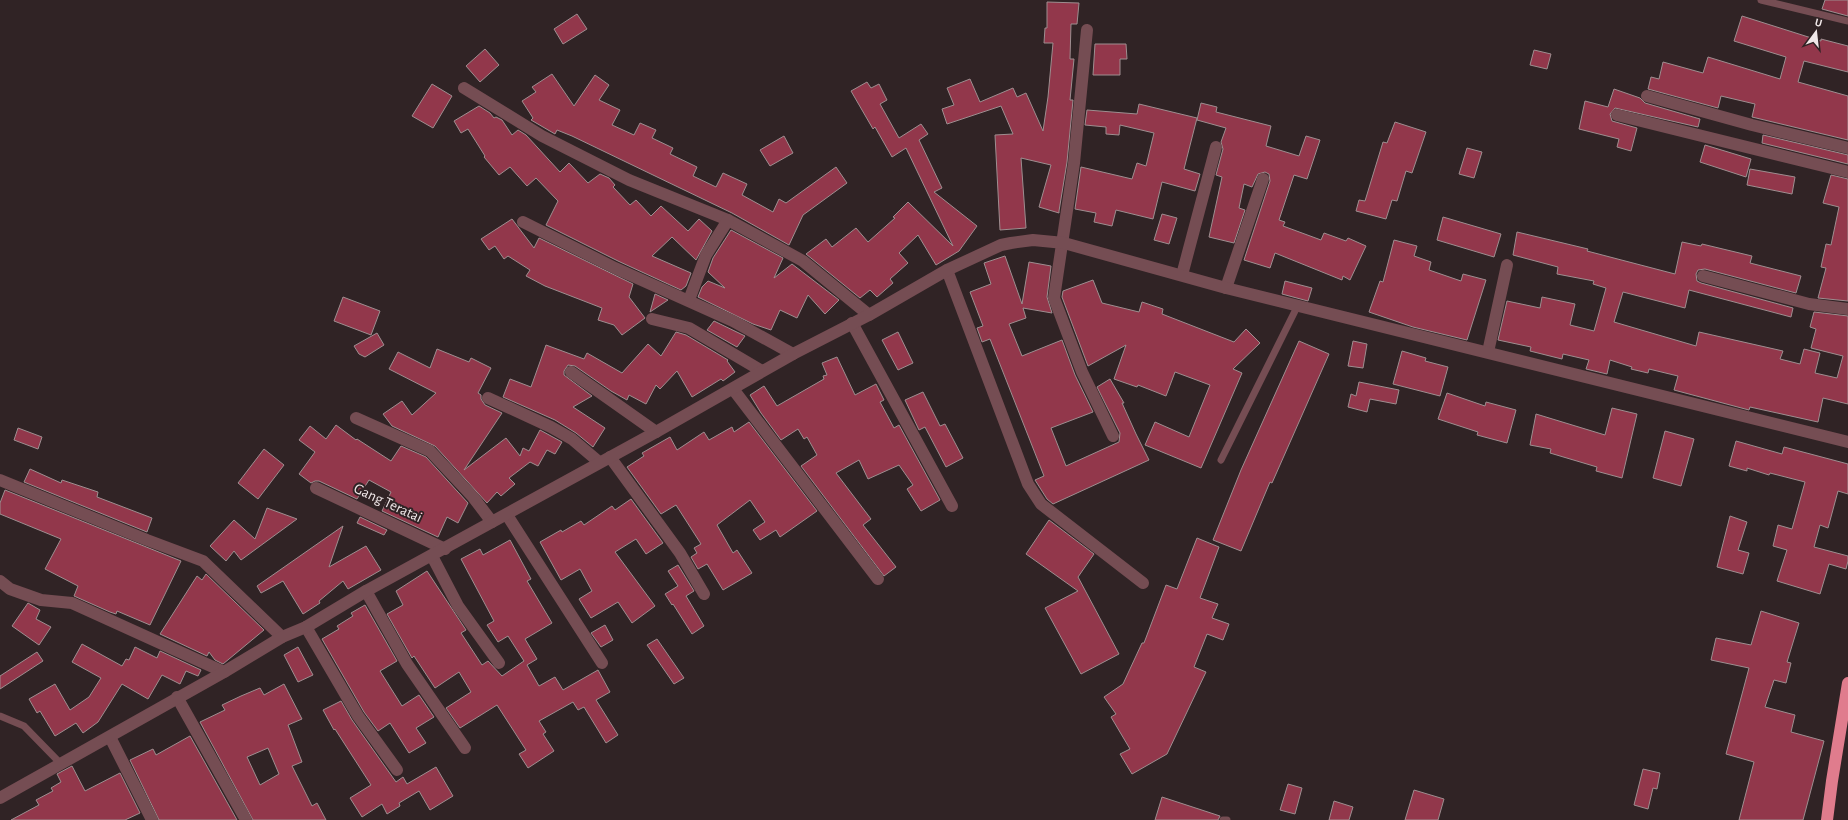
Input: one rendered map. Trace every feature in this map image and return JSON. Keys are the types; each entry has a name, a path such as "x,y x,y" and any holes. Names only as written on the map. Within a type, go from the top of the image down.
{"highway":[{"path":"1827,820 1848,688"}],"street":[{"path":"1087,30 1074,163 1064,243 1055,293 1055,304 1082,372 1113,436"},
{"path":"464,88 549,140 629,180 728,220 803,261 869,315"},
{"path":"1647,96 1752,125 1848,148"},
{"path":"1617,115 1848,172"},
{"path":"1182,275 1216,147"},
{"path":"1226,288 1263,179"},
{"path":"689,300 706,255 728,220"},
{"path":"523,222 615,268 734,321 793,354"},
{"path":"0,798 224,672 282,637 306,627 366,591 507,515 733,389 762,371 869,315 947,270 1001,245 1011,243 1033,240 1064,243 1226,288 1848,442"},
{"path":"1488,352 1507,265"},
{"path":"947,270 1028,484 1034,495 1051,512 1143,583"},
{"path":"1703,276 1809,304 1848,309"},
{"path":"652,319 689,328 762,371"},
{"path":"852,323 952,506"},
{"path":"571,372 656,432"},
{"path":"733,389 878,579"},
{"path":"488,398 551,427 605,459 680,553 704,594"},
{"path":"356,418 430,450 492,522"},
{"path":"0,480 202,561 282,637"},
{"name":"Gang Teratai","path":"316,488 445,549"},
{"path":"507,515 602,663"},
{"path":"432,556 458,606 499,663"},
{"path":"0,581 10,589 41,600 72,603 224,672"},
{"path":"366,591 407,664 466,748"},
{"path":"306,627 358,716 397,770"},
{"path":"178,697 246,820"},
{"path":"110,737 152,820"}],"lane":[{"path":"1761,0 1848,21"},
{"path":"1221,460 1298,306"},
{"path":"0,716 24,726 61,764"}],"building":[{"path":"1825,0 1848,0 1848,16 1822,9"},
{"path":"1047,2 1079,3 1077,24 1071,24 1070,59 1074,59 1070,100 1073,100 1067,162 1059,213 1039,207 1051,165 1021,158 1026,228 1000,230 995,135 1013,134 1001,106 947,124 942,109 954,105 947,88 970,79 980,102 1013,88 1017,97 1026,93 1043,131 1053,43 1044,43 1045,28 1047,28"},
{"path":"577,14 587,29 563,44 554,29"},
{"path":"1742,16 1821,41 1821,39 1848,46 1848,72 1804,61 1798,82 1848,96 1848,140 1752,117 1755,104 1721,96 1718,108 1648,89 1651,77 1659,79 1663,62 1703,73 1708,57 1780,79 1786,57 1734,41"},
{"path":"1095,44 1126,44 1127,59 1120,59 1120,75 1093,75"},
{"path":"485,49 499,65 480,82 466,66"},
{"path":"1534,50 1551,54 1547,69 1530,65"},
{"path":"552,74 574,106 595,75 609,85 599,100 620,110 612,125 634,135 640,123 656,130 652,138 673,148 670,154 697,167 693,176 716,187 723,173 747,184 742,195 773,212 779,199 786,203 836,167 847,183 803,215 789,245 732,213 572,136 557,130 555,134 531,120 533,118 522,101 536,92 532,87"},
{"path":"867,82 871,88 879,84 887,100 880,104 899,138 921,124 928,134 919,140 942,188 934,192 977,226 959,251 936,265 918,235 899,253 908,263 890,279 893,283 877,297 870,290 860,298 806,254 826,239 832,247 856,228 868,242 895,218 893,217 908,202 953,246 906,148 892,157 875,127 873,129 851,91"},
{"path":"432,84 452,96 433,128 412,116"},
{"path":"1614,89 1640,98 1645,103 1700,119 1698,127 1615,108 1610,114 1612,121 1637,128 1631,151 1617,147 1619,139 1579,129 1585,101 1608,107"},
{"path":"1201,103 1217,107 1216,112 1271,126 1266,146 1299,156 1306,136 1320,140 1307,179 1294,175 1279,220 1285,222 1283,226 1321,240 1324,233 1346,241 1348,238 1366,246 1350,280 1343,276 1342,280 1275,253 1270,268 1244,260 1270,181 1269,174 1265,172 1258,174 1252,187 1244,184 1239,208 1245,210 1234,243 1209,237 1222,177 1216,175 1223,149 1221,142 1226,128 1197,120"},
{"path":"1139,104 1197,118 1184,169 1200,174 1195,191 1162,182 1153,219 1116,210 1112,226 1094,222 1096,213 1075,209 1081,167 1132,179 1137,163 1146,166 1154,133 1120,125 1119,135 1106,134 1106,127 1085,125 1087,110 1137,114"},
{"path":"479,106 490,113 494,118 496,117 502,120 512,135 518,130 526,135 560,172 569,163 588,183 600,174 609,178 615,185 613,187 630,205 636,200 651,216 661,206 688,231 699,219 712,231 696,260 672,237 652,256 691,273 686,286 681,290 618,261 546,225 558,201 536,178 527,186 510,167 499,175 484,157 485,156 468,129 461,133 454,121"},
{"path":"1395,122 1426,132 1412,173 1406,171 1397,201 1392,200 1386,219 1356,211 1359,200 1365,201 1383,142 1387,143"},
{"path":"1763,135 1848,155 1848,164 1762,143"},
{"path":"784,136 793,153 770,166 760,150"},
{"path":"1705,145 1751,159 1746,177 1700,162"},
{"path":"1467,148 1482,152 1474,178 1459,174"},
{"path":"1750,169 1795,177 1792,194 1747,185"},
{"path":"1831,175 1848,179 1848,301 1818,298 1826,268 1821,267 1826,244 1831,245 1839,207 1823,203"},
{"path":"1162,214 1177,218 1169,244 1154,240"},
{"path":"1443,217 1501,234 1494,257 1437,240"},
{"path":"512,219 534,248 539,238 633,284 629,297 645,318 622,335 614,325 598,320 602,308 545,286 526,276 530,270 508,256 504,259 495,246 489,250 481,239"},
{"path":"731,230 783,258 774,278 792,264 839,300 825,314 808,295 797,318 780,310 771,330 753,324 698,297 702,287 708,281 725,288 708,272 713,258"},
{"path":"1517,232 1588,249 1587,251 1675,274 1682,242 1701,246 1702,244 1752,256 1750,263 1801,276 1796,293 1705,269 1698,270 1696,274 1697,281 1701,283 1793,308 1791,317 1689,290 1685,308 1623,292 1614,322 1696,346 1699,332 1783,351 1780,359 1800,364 1804,349 1820,353 1815,373 1837,378 1843,356 1811,348 1816,329 1810,327 1814,312 1848,316 1848,404 1823,398 1818,422 1750,407 1749,410 1674,390 1678,376 1649,369 1648,373 1631,369 1632,367 1610,360 1607,374 1586,369 1589,360 1563,354 1562,359 1530,351 1531,347 1498,340 1507,301 1540,308 1542,297 1575,304 1570,325 1594,331 1606,288 1593,284 1594,281 1557,274 1558,267 1513,255"},
{"path":"1394,240 1417,246 1414,256 1431,262 1429,270 1461,281 1463,274 1486,280 1467,340 1413,327 1369,312 1380,281 1383,282"},
{"path":"1005,256 1022,304 1029,262 1051,266 1047,297 1052,313 1023,308 1026,318 1009,324 1022,356 1062,340 1075,375 1093,412 1051,428 1066,466 1119,442 1120,433 1097,387 1110,379 1124,403 1122,403 1149,460 1053,504 1047,499 1035,480 1044,476 990,339 982,342 977,328 983,326 970,292 991,284 984,263"},
{"path":"1093,280 1102,303 1139,312 1142,302 1163,309 1162,314 1234,342 1246,329 1260,343 1233,369 1242,373 1201,468 1145,445 1155,422 1189,437 1210,385 1175,372 1166,396 1138,385 1137,387 1114,379 1126,345 1088,366 1062,297 1063,291"},
{"path":"1285,281 1312,288 1308,301 1282,294"},
{"path":"655,294 668,300 650,312"},
{"path":"343,297 380,311 371,335 334,321"},
{"path":"714,321 745,336 737,347 707,330"},
{"path":"676,332 686,335 728,360 727,361 735,372 723,381 721,379 692,397 677,371 660,389 656,385 646,404 629,395 627,400 611,391 575,366 568,365 564,371 564,375 592,396 573,407 605,428 593,447 576,433 555,420 503,397 510,379 531,387 546,345 584,359 587,353 622,373 648,344 661,356"},
{"path":"898,332 913,363 898,370 882,340"},
{"path":"377,333 384,345 365,357 359,354 354,346"},
{"path":"1299,341 1329,354 1272,483 1270,482 1241,551 1213,540 1241,470"},
{"path":"1353,341 1367,344 1363,368 1348,366"},
{"path":"437,349 469,362 471,358 491,368 478,393 481,395 481,399 485,405 502,413 464,470 506,438 520,456 523,448 529,451 540,430 562,442 555,454 547,450 538,466 530,462 509,478 515,484 501,496 497,492 487,503 435,446 392,426 383,414 402,401 412,415 436,393 389,369 398,352 430,368"},
{"path":"1402,351 1426,358 1425,361 1448,367 1440,396 1393,384"},
{"path":"837,357 855,395 876,384 884,400 880,402 894,428 899,425 940,500 921,511 907,489 913,485 899,465 868,479 859,460 836,473 871,519 863,525 896,567 884,576 801,466 817,455 807,437 804,439 798,429 781,440 750,395 764,386 777,406 824,379 823,376 827,375 822,363"},
{"path":"1359,382 1399,390 1396,404 1370,399 1367,412 1348,407 1351,394 1356,396"},
{"path":"923,392 940,426 945,424 963,458 946,467 925,427 919,430 905,400"},
{"path":"1447,393 1485,406 1486,402 1516,410 1507,443 1477,435 1478,432 1438,419"},
{"path":"1612,408 1637,414 1622,478 1596,471 1597,467 1550,453 1551,449 1530,445 1536,414 1605,435"},
{"path":"749,422 817,511 780,537 776,530 760,540 753,530 765,522 750,500 717,525 733,553 737,550 752,573 723,590 707,564 698,569 691,557 697,553 694,548 701,544 676,505 661,514 627,467 644,456 642,453 670,437 677,450 704,432 709,440 732,427 734,432"},
{"path":"336,425 356,440 357,439 391,461 401,446 426,457 468,503 458,523 447,517 438,537 382,511 391,492 369,480 357,499 319,481 311,483 299,474 315,452 299,440 310,426 326,439"},
{"path":"18,428 42,437 38,449 14,440"},
{"path":"1665,431 1694,439 1681,486 1653,478"},
{"path":"1736,441 1782,454 1784,447 1848,464 1848,494 1838,491 1828,528 1820,525 1814,547 1848,556 1848,561 1846,569 1829,564 1820,594 1777,581 1787,550 1773,546 1778,525 1792,529 1805,482 1770,473 1769,475 1747,468 1747,471 1729,466"},
{"path":"264,449 284,465 258,499 238,483"},
{"path":"30,469 61,483 62,480 98,492 97,497 152,518 147,532 24,482"},
{"path":"5,490 181,561 150,625 117,611 116,614 110,612 74,596 78,586 45,569 61,539 0,514 0,503"},
{"path":"631,499 663,543 646,554 636,539 615,552 655,606 632,623 618,602 591,618 579,599 592,591 580,569 561,580 540,542 581,521 584,525 612,506 615,510"},
{"path":"267,508 297,519 241,560 234,551 226,561 210,546 234,520 255,539"},
{"path":"1730,516 1747,522 1738,550 1749,553 1743,574 1717,567"},
{"path":"360,517 387,530 384,535 357,523"},
{"path":"1049,520 1094,554 1078,577 1119,654 1081,674 1045,608 1078,591 1026,554"},
{"path":"343,526 329,567 366,546 381,570 348,589 343,581 319,601 320,603 303,614 283,581 261,593 257,586"},
{"path":"1197,538 1219,547 1200,598 1218,604 1212,618 1229,624 1223,640 1207,634 1194,667 1206,672 1167,754 1132,774 1120,754 1130,749 1111,717 1116,714 1104,697 1123,684 1142,643 1144,643 1166,585 1177,589"},
{"path":"510,540 531,579 527,581 552,623 525,639 537,659 527,665 539,686 555,677 563,690 598,670 610,692 596,700 618,735 606,743 584,707 578,710 573,702 539,721 546,732 543,734 554,751 528,768 519,754 526,750 497,705 460,728 446,708 471,692 459,672 435,688 414,656 412,658 387,614 403,605 396,591 427,571 466,630 461,633 482,665 488,661 502,676 524,661 508,636 498,642 487,625 494,621 461,559 480,549 483,555"},
{"path":"678,565 694,591 686,596 704,626 692,634 665,594 678,586 668,571"},
{"path":"206,574 264,630 223,664 215,660 209,652 207,656 160,634 197,576 202,580"},
{"path":"28,603 40,610 36,619 51,627 39,645 12,626"},
{"path":"365,605 397,661 380,671 402,706 419,695 434,717 416,728 426,743 409,753 390,723 378,731 364,712 322,639 339,629 337,626 353,616 351,613"},
{"path":"1761,611 1799,623 1787,662 1791,663 1786,683 1774,680 1765,707 1795,715 1791,732 1824,741 1803,820 1739,820 1754,762 1726,754 1749,668 1711,660 1716,638 1751,645"},
{"path":"605,625 613,640 601,647 591,633"},
{"path":"657,639 684,678 674,684 647,645"},
{"path":"82,644 122,666 126,659 129,660 135,647 157,658 160,651 201,670 198,676 186,671 180,684 162,675 148,699 122,684 98,722 83,733 76,723 55,736 40,711 37,713 29,699 55,684 70,710 89,697 101,678 72,662"},
{"path":"298,647 313,675 298,682 284,655"},
{"path":"37,652 43,661 0,689 0,676"},
{"path":"284,684 302,719 288,725 302,762 292,766 312,806 317,803 326,820 253,820 200,722 225,710 222,705 241,696 260,688 264,695","holes":["268,748 279,774 260,785 247,757"]},
{"path":"341,701 352,720 396,782 403,777 407,784 436,767 453,796 430,810 419,791 399,803 400,806 387,814 382,804 362,817 350,798 371,785 335,729 334,730 323,710"},
{"path":"190,736 237,820 159,820 130,760 153,749 156,755"},
{"path":"72,766 85,791 120,773 140,813 125,820 11,820 39,805 36,800 53,791 51,788 61,782 57,774"},
{"path":"1643,769 1660,773 1657,789 1653,788 1648,809 1634,805"},
{"path":"1288,784 1302,788 1295,814 1280,810"},
{"path":"1414,790 1444,799 1438,820 1405,820"},
{"path":"1162,797 1220,816 1218,820 1155,820"},
{"path":"1334,801 1353,807 1349,820 1329,820"}]}
